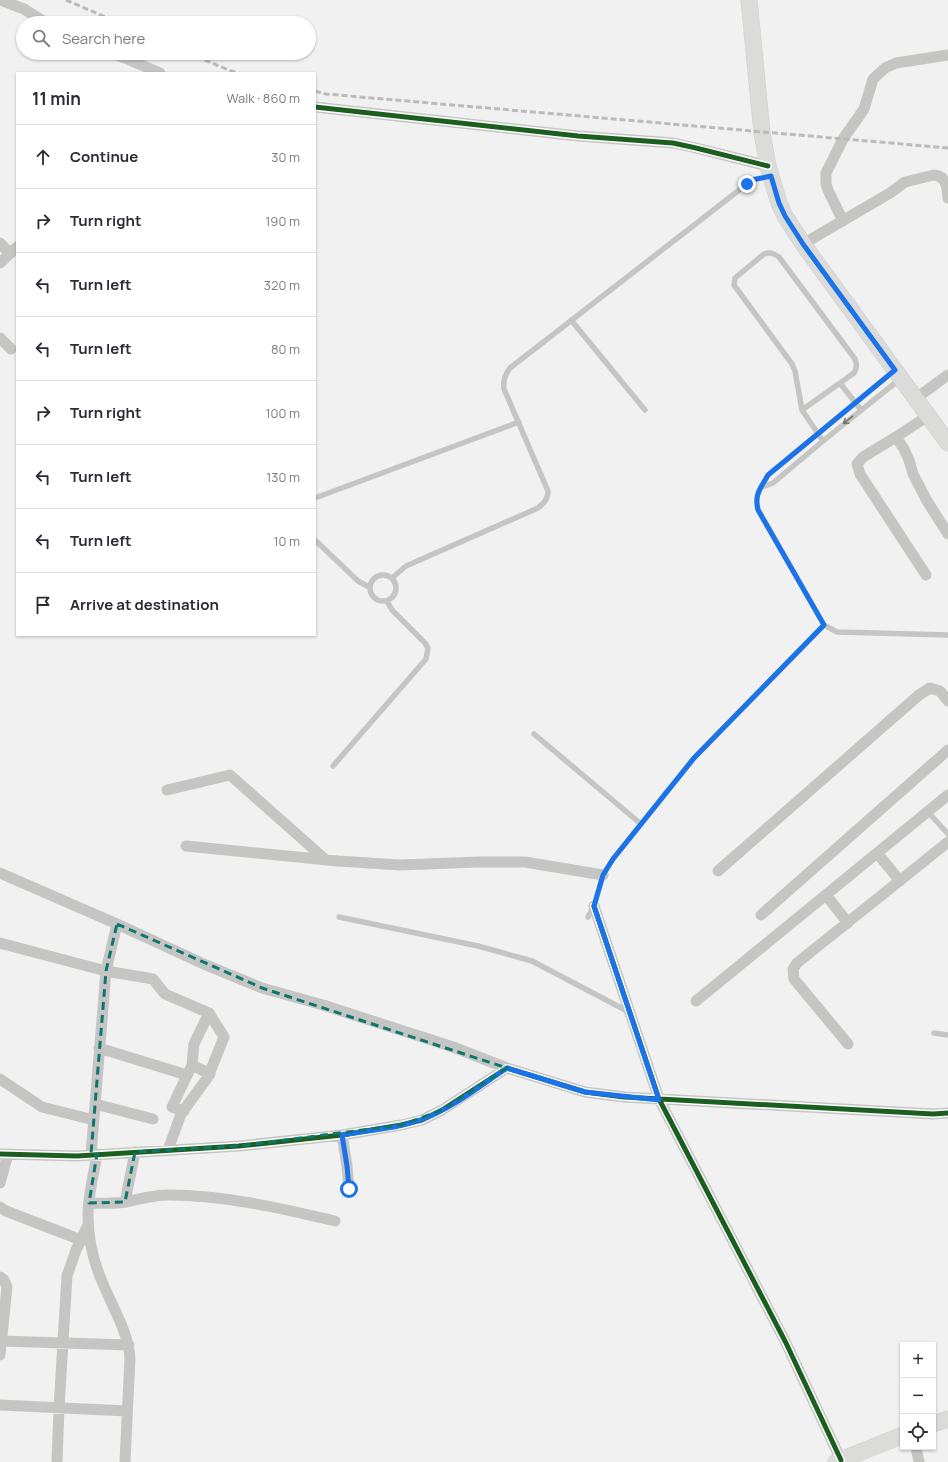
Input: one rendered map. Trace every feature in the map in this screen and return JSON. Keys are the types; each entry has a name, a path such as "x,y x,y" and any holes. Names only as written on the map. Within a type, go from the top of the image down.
{"main road":[{"path":"749,0 762,133 769,171 779,203 785,216 803,244 948,443"},
{"path":"936,1423 948,1419"},
{"path":"838,1461 900,1436"}],"street":[{"path":"0,0 24,9 35,16"},
{"path":"843,221 828,190 826,184 826,173 843,139 864,109 873,79 885,68 896,64 948,55"},
{"path":"131,60 158,72"},
{"path":"316,107 578,136 672,143 696,148 769,171"},
{"path":"803,244 890,193 905,182 938,176 944,180 948,192"},
{"path":"0,243 13,250 0,263"},
{"path":"0,338 11,349"},
{"path":"915,399 948,375"},
{"path":"926,575 860,474 857,464 863,457 928,416"},
{"path":"896,437 907,455 912,474 948,534"},
{"path":"718,871 919,696 930,688 940,691 948,701"},
{"path":"762,915 948,750"},
{"path":"167,790 230,775 326,860"},
{"path":"696,1001 948,795"},
{"path":"848,1044 794,979 793,969 797,962 948,842"},
{"path":"186,846 326,860 400,865 525,862 603,875"},
{"path":"877,853 900,881"},
{"path":"0,873 206,965 262,988 323,1005 445,1045 507,1068 585,1092 659,1100 933,1114 948,1113"},
{"path":"826,895 848,923"},
{"path":"594,906 659,1100 780,1330 838,1461"},
{"path":"117,924 106,971 95,1104 94,1154 88,1225 94,1261 103,1285 125,1332 129,1345 130,1358 125,1462"},
{"path":"0,943 106,971 152,979 165,994 209,1012 224,1037 210,1074 181,1114 168,1150"},
{"path":"184,1110 172,1106 190,1070 194,1044 209,1012"},
{"path":"99,1048 210,1074"},
{"path":"0,1183 4,1154 77,1156 239,1146 342,1135 400,1125 422,1120 442,1110 507,1068"},
{"path":"0,1079 42,1107 94,1120"},
{"path":"95,1104 154,1118"},
{"path":"342,1135 349,1189"},
{"path":"125,1202 135,1152"},
{"path":"89,1203 125,1202 158,1195 203,1196 283,1209 335,1221"},
{"path":"0,1207 6,1211 81,1240"},
{"path":"57,1462 67,1276 71,1262 88,1225"},
{"path":"0,1277 4,1280 6,1287 0,1356"},
{"path":"1,1341 129,1345"},
{"path":"0,1405 127,1411"},
{"path":"917,1450 919,1462"}],"lane":[{"path":"392,578 406,566 538,508 546,501 548,490 504,389 503,381 510,368 752,180 769,171"},
{"path":"802,410 854,373 857,368 855,359 779,257 768,252 735,278 734,285 792,364 795,371 802,410 822,441"},
{"path":"571,320 645,410"},
{"path":"898,375 856,403 768,475 757,493 756,498 758,510 824,625 838,632 948,635"},
{"path":"762,487 773,483 861,410 898,375"},
{"path":"840,383 861,410"},
{"path":"316,498 519,422"},
{"path":"316,541 358,581 370,587"},
{"path":"380,575 389,576 395,582 396,591 391,598 383,601 372,596 370,587 373,579 380,575"},
{"path":"333,766 426,659 428,648 425,643 392,610 387,600"},
{"path":"588,917 594,906 603,875 613,859 694,758 824,625"},
{"path":"534,734 641,824"},
{"path":"928,812 948,834"},
{"path":"339,917 478,946 532,962 630,1012"},
{"path":"934,1033 948,1035"}],"highlighted area":[{"path":"117,924 262,988 507,1068 442,1110 401,1125 239,1146 135,1152 125,1202 89,1203 97,1154 91,1154 106,971"}],"railway":[{"path":"66,0 103,16"},
{"path":"205,60 234,72"},
{"path":"316,91 326,94 948,148"}],"cycle path":[{"path":"316,107 578,136 673,143 768,166"},
{"path":"594,906 659,1099 786,1343 841,1460"},
{"path":"0,1154 77,1156 239,1146 342,1135 401,1125 422,1120 442,1110 507,1068 585,1092 624,1097 933,1114 948,1113"}],"route":[{"path":"349,1189 342,1135 422,1120 442,1110 507,1068 585,1092 659,1100 594,906 603,875 613,859 694,758 824,625 758,510 756,503 757,493 768,475 895,370 803,244 785,216 779,203 771,176 752,180 747,184"}]}
